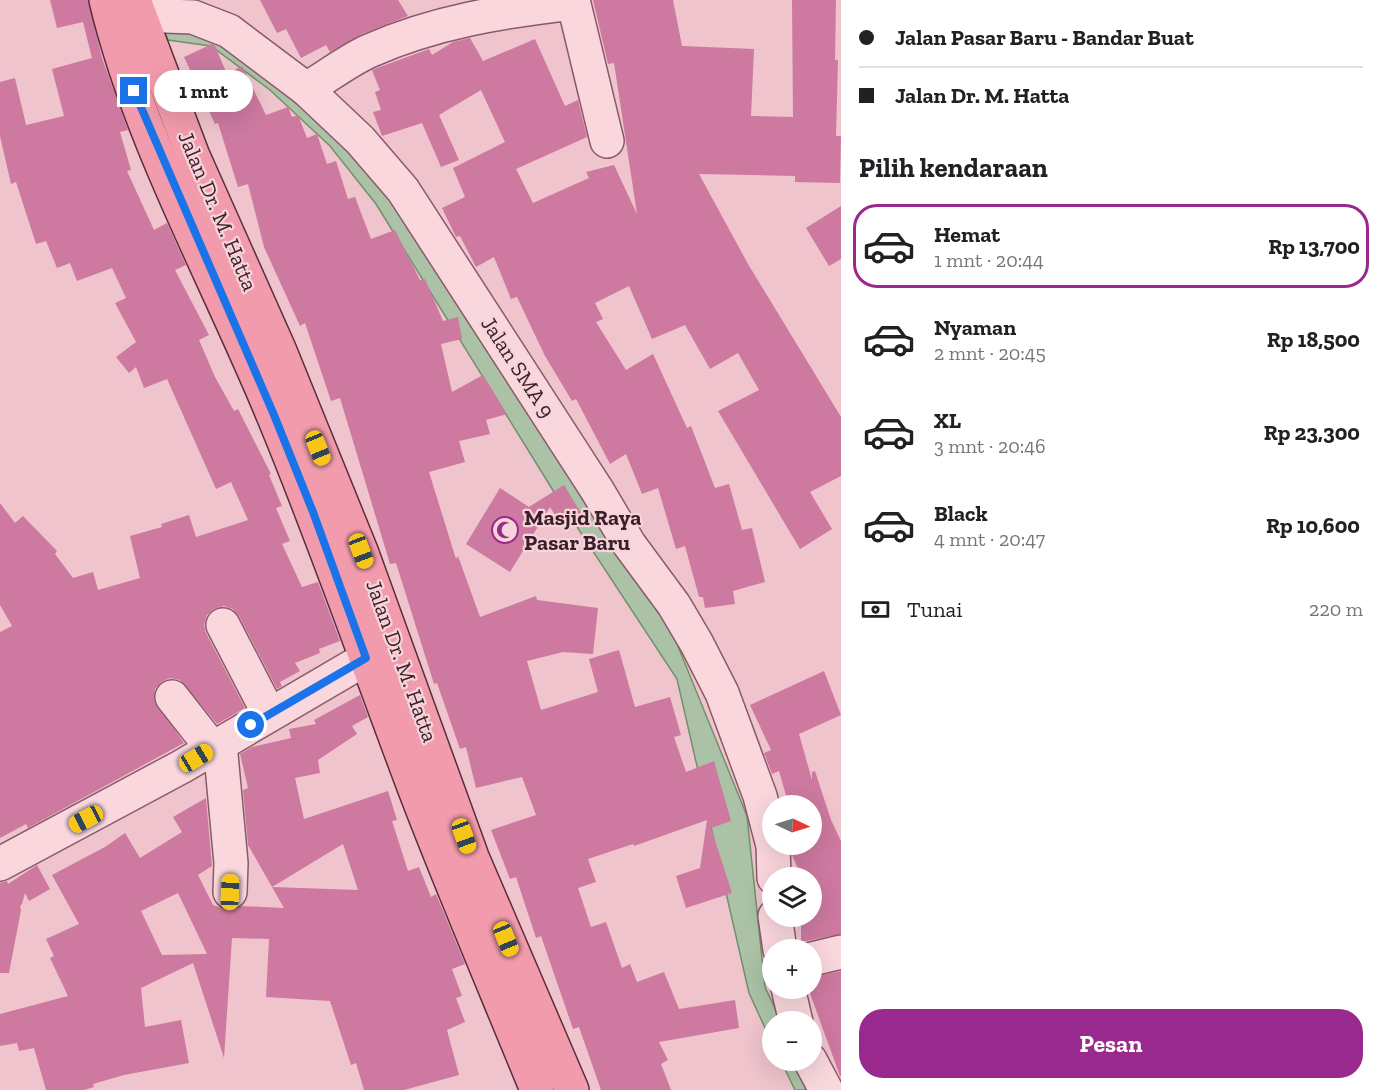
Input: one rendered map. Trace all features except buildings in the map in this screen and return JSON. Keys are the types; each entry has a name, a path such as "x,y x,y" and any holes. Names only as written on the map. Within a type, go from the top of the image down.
{"main road":[{"name":"Jalan Dr. M. Hatta","path":"106,0 141,111 274,415 313,512 418,798 512,991 572,1090"},
{"name":"Jalan Dr. M. Hatta","path":"136,7 193,156 279,349 361,551 472,857 512,991 537,1090"}],"street":[{"path":"306,90 367,52 432,27 496,12 573,1 607,141"},
{"name":"Jalan SMA 9","path":"136,7 211,22 263,55 306,90 360,140 403,190 597,490 629,544 674,605 722,693 762,804"},
{"path":"223,625 269,714"},
{"path":"0,864 216,746 366,658"},
{"path":"172,697 216,746 231,863 230,892"},
{"path":"822,957 841,952"},
{"path":"816,1071 826,1090"}],"shaded area":[{"path":"160,22 215,33 335,133 384,190 671,629 747,816 762,958 762,999 771,999 776,1011 762,1011 762,1021 749,993 677,679 554,492 376,204 330,146 270,90 211,46 168,40"},
{"path":"786,1071 804,1071 813,1090 795,1090"}],"place":[{"name":"Masjid Raya Pasar Baru","path":"505,530"}],"route":[{"path":"134,91 181,205 274,415 313,512 366,658 251,725"}]}
